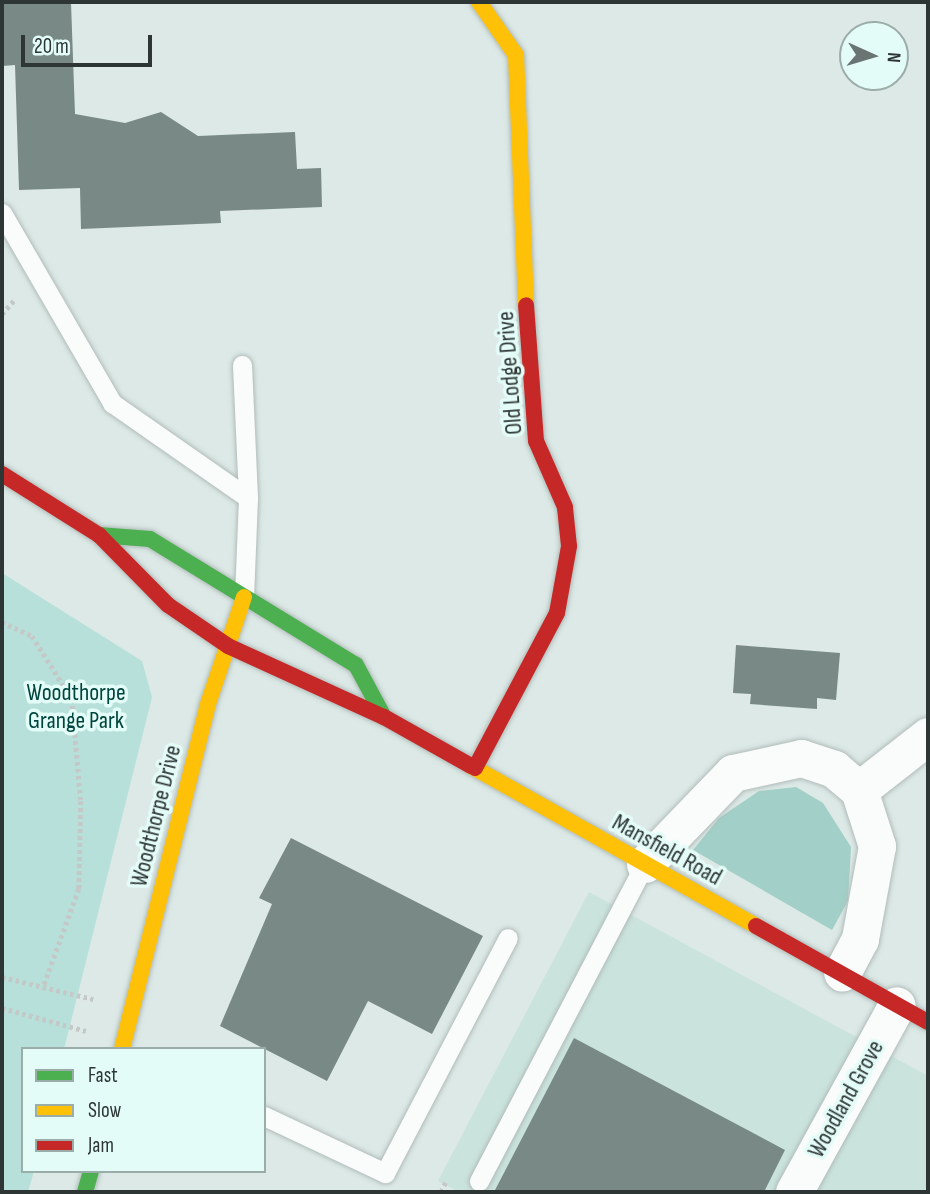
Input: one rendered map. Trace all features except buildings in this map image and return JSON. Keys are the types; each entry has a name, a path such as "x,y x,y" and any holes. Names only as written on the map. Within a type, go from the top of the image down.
{"main road":[{"name":"Old Lodge Drive","path":"475,768 554,622 569,546 565,507 536,441 530,400 516,55 479,2"},
{"name":"Mansfield Road","path":"2,474 99,535 168,605 228,646 384,717 913,1013"},
{"name":"Mansfield Road","path":"99,535 150,539 356,666 384,717"},
{"name":"Woodthorpe Drive","path":"123,1044 228,646 244,597"},
{"path":"85,1192 90,1173"}],"street":[{"path":"859,790 928,736"},
{"path":"645,864 700,800 733,773 761,762 802,758 834,769 859,790 877,846 875,885 842,974"},
{"name":"Woodland Grove","path":"794,1192 913,1013"}],"lane":[{"path":"2,213 112,403 248,498"},
{"path":"242,365 248,498 244,597"},
{"path":"479,1181 645,864"},
{"path":"266,1117 385,1173 508,938"}],"path":[{"path":"2,622 32,636 72,699 81,801 79,889 43,988"},
{"path":"2,977 131,1008"},
{"path":"2,1008 123,1044"}],"shaded area":[{"path":"589,892 928,1076 928,1192 459,1192 438,1181"}],"green space":[{"name":"Woodthorpe Grange Park","path":"2,573 142,661 152,697 64,1047 21,1047 21,1173 33,1173 28,1192 2,1192"},
{"path":"796,787 823,803 851,847 848,901 832,930 693,850 719,818 759,791"}],"traffic: fast":[{"path":"99,535 150,539 356,665 384,717"},
{"path":"85,1192 90,1173"}],"traffic: slow":[{"path":"479,2 516,55 526,305"},
{"path":"122,1047 207,707 244,597"},
{"path":"471,766 756,926"}],"traffic: jam":[{"path":"475,768 557,613 569,546 565,507 536,441 526,305"},
{"path":"2,474 99,535 168,605 228,646 384,717 471,766"},
{"path":"756,926 928,1022"}]}
